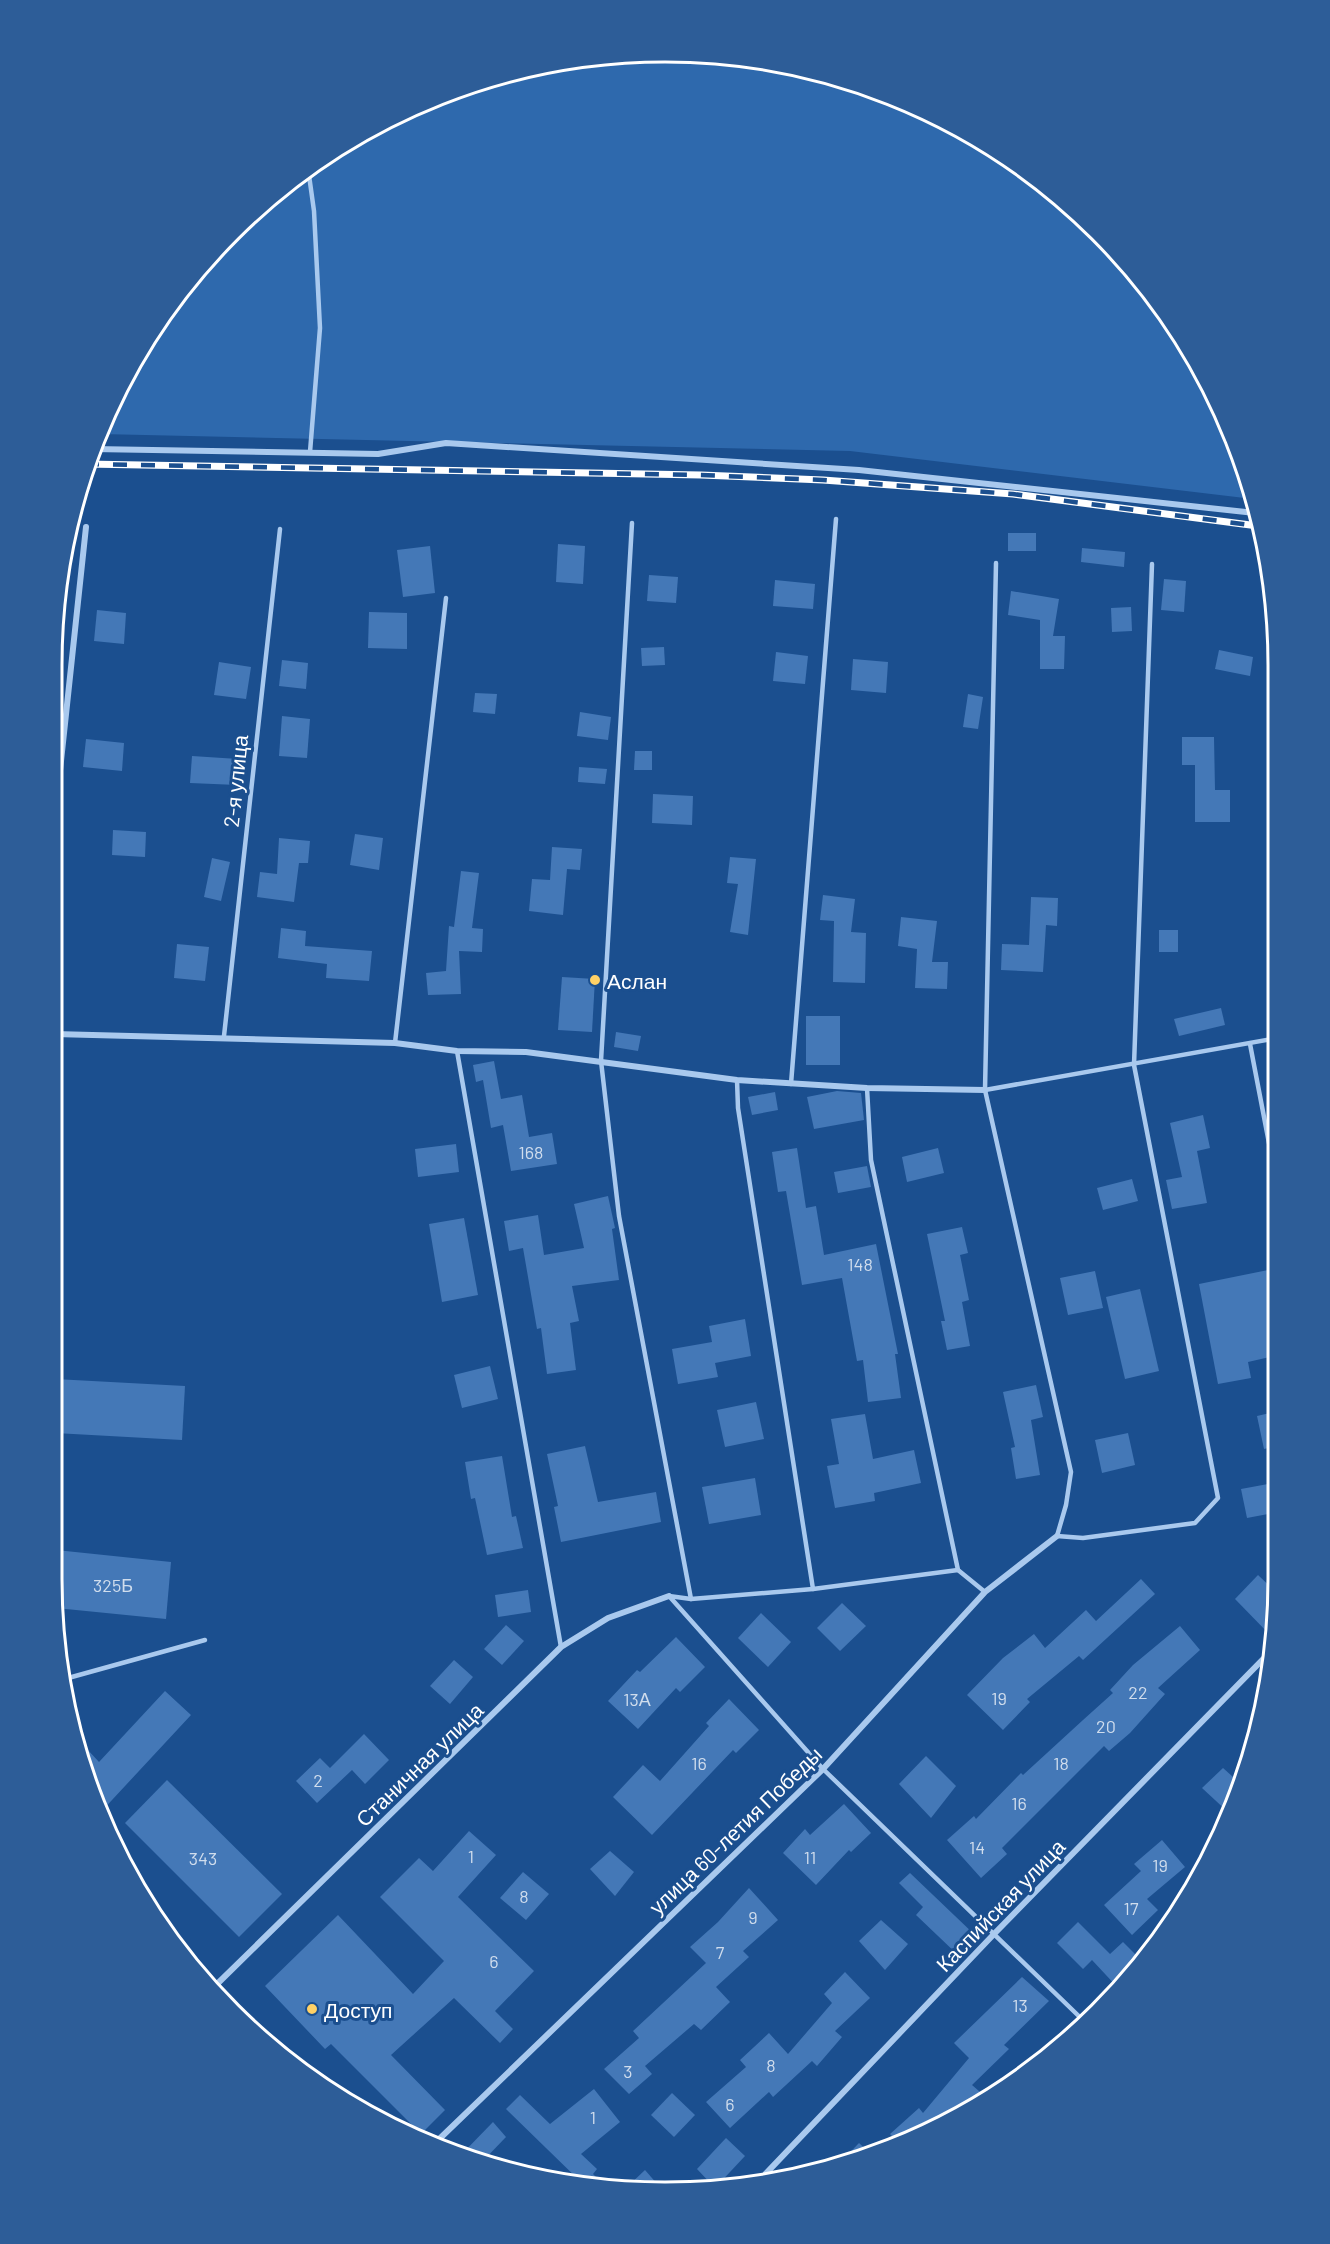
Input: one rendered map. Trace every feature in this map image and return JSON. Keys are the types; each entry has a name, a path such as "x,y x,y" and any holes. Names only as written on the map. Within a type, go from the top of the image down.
{"street":[{"path":"102,448 378,454 446,443 859,470 1249,512"},
{"path":"62,752 86,527"},
{"path":"62,1034 224,1036 395,1043 457,1051 526,1052 736,1080 867,1088 986,1090"},
{"name":"улица 60-летия Победы","path":"439,2139 823,1769 985,1592 1058,1536"},
{"name":"Станичная улица","path":"217,1984 561,1647 608,1618 669,1596"},
{"name":"Каспийская улица","path":"766,2174 994,1934 1263,1659"}],"lane":[{"path":"309,178 314,211 320,328 310,452"},
{"path":"791,1084 836,519"},
{"path":"632,523 601,1061 619,1216 691,1599"},
{"name":"2-я улица","path":"224,1036 280,529"},
{"path":"996,563 986,1090 1071,1472 1058,1536 1083,1538 1195,1523 1218,1498 1134,1065 1152,564"},
{"path":"395,1043 446,598"},
{"path":"986,1090 1268,1040"},
{"path":"1250,1044 1268,1138"},
{"path":"457,1051 561,1647"},
{"path":"736,1080 738,1108 813,1589"},
{"path":"867,1088 871,1160 958,1570 985,1592"},
{"path":"669,1596 691,1599 813,1589 958,1570"},
{"path":"669,1596 823,1769 1080,2017"},
{"path":"70,1678 205,1640"}],"shaded area":[{"path":"626,63 704,63 783,73 821,82 896,107 967,142 1032,186 1092,238 1119,267 1167,330 1188,363 1223,434 1245,498 850,451 107,434 142,363 186,298 211,267 267,211 330,163 363,142 434,107 509,82 547,73"}],"building":[{"path":"1008,533 1036,533 1036,551 1008,551"},
{"path":"558,544 585,546 583,584 556,582"},
{"path":"430,546 435,593 403,597 397,550"},
{"path":"1082,548 1125,552 1124,567 1081,562"},
{"path":"649,575 678,577 676,603 647,601"},
{"path":"1164,579 1186,581 1184,612 1161,610"},
{"path":"775,580 815,584 813,609 773,606"},
{"path":"1011,591 1059,599 1053,636 1065,636 1064,669 1040,669 1040,620 1008,615"},
{"path":"1131,607 1132,631 1112,632 1111,608"},
{"path":"97,610 126,613 124,644 94,641"},
{"path":"369,612 407,613 407,649 368,648"},
{"path":"664,647 665,665 642,666 641,648"},
{"path":"1219,650 1253,657 1250,676 1215,669"},
{"path":"776,652 808,656 805,684 773,681"},
{"path":"853,659 888,662 886,693 851,690"},
{"path":"282,660 308,663 306,689 279,686"},
{"path":"219,662 251,667 246,699 214,695"},
{"path":"475,693 497,694 495,714 473,712"},
{"path":"968,694 983,697 978,729 963,727"},
{"path":"580,712 611,717 608,740 577,736"},
{"path":"282,716 310,719 307,758 279,756"},
{"path":"1182,737 1214,737 1215,790 1230,790 1230,822 1195,822 1195,765 1182,765"},
{"path":"86,739 124,743 122,771 83,767"},
{"path":"635,751 652,751 652,770 634,770"},
{"path":"192,756 238,759 237,785 190,783"},
{"path":"579,767 607,769 605,784 578,782"},
{"path":"653,794 693,796 692,825 652,823"},
{"path":"113,830 146,832 145,857 112,855"},
{"path":"355,834 383,838 379,870 350,865"},
{"path":"279,838 310,841 308,863 299,863 294,902 257,897 260,872 277,874"},
{"path":"552,847 582,849 580,870 567,869 563,915 529,911 532,879 550,880"},
{"path":"730,857 756,859 748,935 730,932 738,884 727,883"},
{"path":"212,858 230,862 221,901 204,897"},
{"path":"461,871 479,873 472,928 483,929 482,952 459,951 461,994 428,995 426,973 446,971 449,926 454,927"},
{"path":"823,895 855,899 851,932 866,933 865,983 833,982 834,921 820,920"},
{"path":"1031,897 1058,898 1057,926 1046,925 1043,972 1001,970 1002,944 1029,945"},
{"path":"901,917 937,921 932,962 948,962 947,989 915,988 917,949 898,946"},
{"path":"281,928 306,931 305,946 372,951 369,981 326,978 327,964 278,958"},
{"path":"1159,930 1178,930 1178,952 1159,952"},
{"path":"177,944 209,947 205,981 174,978"},
{"path":"562,977 595,979 592,1032 558,1030"},
{"path":"1221,1008 1225,1025 1179,1036 1174,1019"},
{"path":"806,1016 840,1016 840,1065 806,1065"},
{"path":"616,1032 641,1036 638,1051 614,1047"},
{"path":"494,1061 501,1099 522,1095 529,1137 552,1133 557,1164 511,1171 503,1125 491,1128 483,1080 476,1082 473,1065"},
{"path":"837,1091 861,1093 864,1120 814,1129 807,1097"},
{"path":"775,1092 778,1110 752,1115 748,1097"},
{"path":"1203,1115 1210,1148 1197,1151 1207,1203 1172,1209 1166,1180 1182,1177 1170,1123"},
{"path":"456,1144 459,1172 418,1177 415,1149"},
{"path":"797,1148 806,1208 816,1206 824,1255 876,1244 898,1354 895,1354 901,1398 868,1402 863,1360 857,1361 842,1278 802,1285 786,1191 778,1192 772,1152"},
{"path":"938,1148 944,1173 907,1182 902,1157"},
{"path":"867,1166 871,1187 838,1193 834,1172"},
{"path":"1132,1179 1138,1201 1103,1210 1097,1188"},
{"path":"608,1196 615,1228 612,1229 619,1280 572,1286 579,1321 570,1323 576,1370 547,1374 541,1328 537,1329 523,1248 509,1251 504,1221 538,1215 544,1255 584,1248 574,1204"},
{"path":"464,1218 478,1295 442,1302 429,1224"},
{"path":"962,1227 968,1253 960,1255 969,1300 962,1302 970,1346 947,1350 941,1321 945,1321 927,1234"},
{"path":"1268,1270 1268,1357 1248,1362 1251,1378 1218,1384 1199,1284"},
{"path":"1095,1271 1103,1308 1068,1315 1060,1278"},
{"path":"1140,1289 1159,1371 1125,1379 1106,1297"},
{"path":"745,1319 751,1356 715,1363 718,1377 678,1384 672,1349 712,1342 709,1326"},
{"path":"490,1366 498,1399 462,1408 454,1375"},
{"path":"62,1379 185,1386 182,1440 62,1433"},
{"path":"1036,1385 1043,1417 1031,1420 1040,1475 1016,1479 1011,1448 1015,1447 1003,1392"},
{"path":"756,1402 764,1439 725,1447 717,1410"},
{"path":"1268,1413 1268,1448 1264,1449 1257,1416"},
{"path":"865,1414 873,1459 914,1450 921,1483 874,1493 875,1501 835,1508 827,1466 839,1464 831,1419"},
{"path":"1128,1433 1135,1465 1102,1473 1095,1440"},
{"path":"585,1446 598,1502 656,1492 661,1522 561,1542 554,1507 558,1506 547,1454"},
{"path":"502,1456 512,1517 516,1516 523,1548 487,1555 475,1498 471,1499 465,1462"},
{"path":"755,1478 761,1515 709,1524 702,1487"},
{"path":"1268,1484 1268,1514 1247,1518 1241,1489"},
{"path":"62,1551 171,1562 166,1619 63,1609"},
{"path":"1258,1575 1268,1584 1266,1631 1235,1599"},
{"path":"1141,1579 1155,1594 1083,1660 1079,1656 1027,1699 1030,1702 1003,1730 967,1695 1003,1658 1034,1634 1045,1648 1086,1610 1096,1621"},
{"path":"528,1590 531,1612 498,1617 495,1595"},
{"path":"842,1603 866,1626 840,1651 817,1628"},
{"path":"761,1613 791,1642 768,1667 738,1638"},
{"path":"506,1625 524,1641 502,1665 484,1649"},
{"path":"1180,1626 1200,1650 1158,1688 1165,1694 1130,1733 1109,1751 1104,1746 1002,1848 1007,1854 981,1878 947,1840 974,1816 976,1819 1021,1773 1023,1775 1113,1693 1110,1690 1133,1665"},
{"path":"676,1637 705,1667 680,1692 676,1688 638,1729 608,1701 637,1670 640,1672"},
{"path":"454,1660 473,1677 450,1704 430,1686"},
{"path":"165,1691 191,1715 106,1807 86,1748 99,1762"},
{"path":"729,1699 759,1730 736,1753 733,1750 652,1835 613,1797 643,1765 660,1781 709,1726 706,1723"},
{"path":"364,1734 389,1760 365,1784 352,1770 317,1803 296,1781 320,1758 330,1768"},
{"path":"926,1756 956,1786 931,1818 899,1784"},
{"path":"1223,1768 1234,1778 1224,1808 1202,1788"},
{"path":"167,1780 282,1894 239,1937 125,1823"},
{"path":"844,1804 871,1833 851,1852 849,1850 816,1885 783,1853 805,1829 810,1835"},
{"path":"469,1831 496,1855 458,1897 534,1971 495,2011 513,2029 500,2043 454,1998 391,2055 445,2110 423,2132 415,2128 331,2044 325,2049 265,1986 338,1915 413,1994 444,1961 380,1897 419,1858 433,1871"},
{"path":"1162,1840 1185,1867 1147,1899 1158,1910 1132,1935 1104,1905 1141,1871 1134,1864"},
{"path":"610,1851 634,1872 615,1896 590,1869"},
{"path":"523,1872 549,1894 526,1920 500,1898"},
{"path":"910,1873 977,1937 959,1956 916,1915 923,1907 899,1883"},
{"path":"749,1888 778,1920 743,1951 749,1957 716,1987 730,2002 701,2030 694,2024 645,2066 652,2074 629,2094 604,2069 639,2038 633,2031 706,1963 690,1947 718,1922"},
{"path":"881,1920 908,1944 885,1970 859,1941"},
{"path":"1078,1922 1110,1954 1123,1942 1136,1955 1113,1983 1092,1960 1083,1969 1057,1943"},
{"path":"845,1972 870,1998 835,2031 842,2037 817,2066 812,2061 773,2097 769,2092 730,2128 706,2102 746,2067 740,2060 769,2033 788,2054 832,2003 824,1994"},
{"path":"1022,1977 1049,2001 1004,2045 1009,2049 972,2085 981,2093 894,2138 890,2134 919,2108 923,2113 969,2058 954,2043"},
{"path":"594,2089 620,2122 581,2154 597,2169 593,2174 597,2178 574,2175 506,2109 520,2095 550,2124"},
{"path":"672,2093 695,2115 674,2137 651,2115"},
{"path":"493,2122 506,2137 488,2155 467,2149"},
{"path":"726,2138 745,2156 723,2179 708,2181 697,2169"},
{"path":"859,2143 864,2148 859,2150 849,2153"},
{"path":"645,2170 655,2182 633,2181"}],"railway":[{"path":"96,464 701,475 823,480 1013,494 1252,525"}],"place":[{"name":"Аслан","path":"595,980"},
{"name":"Доступ","path":"312,2009"}]}
